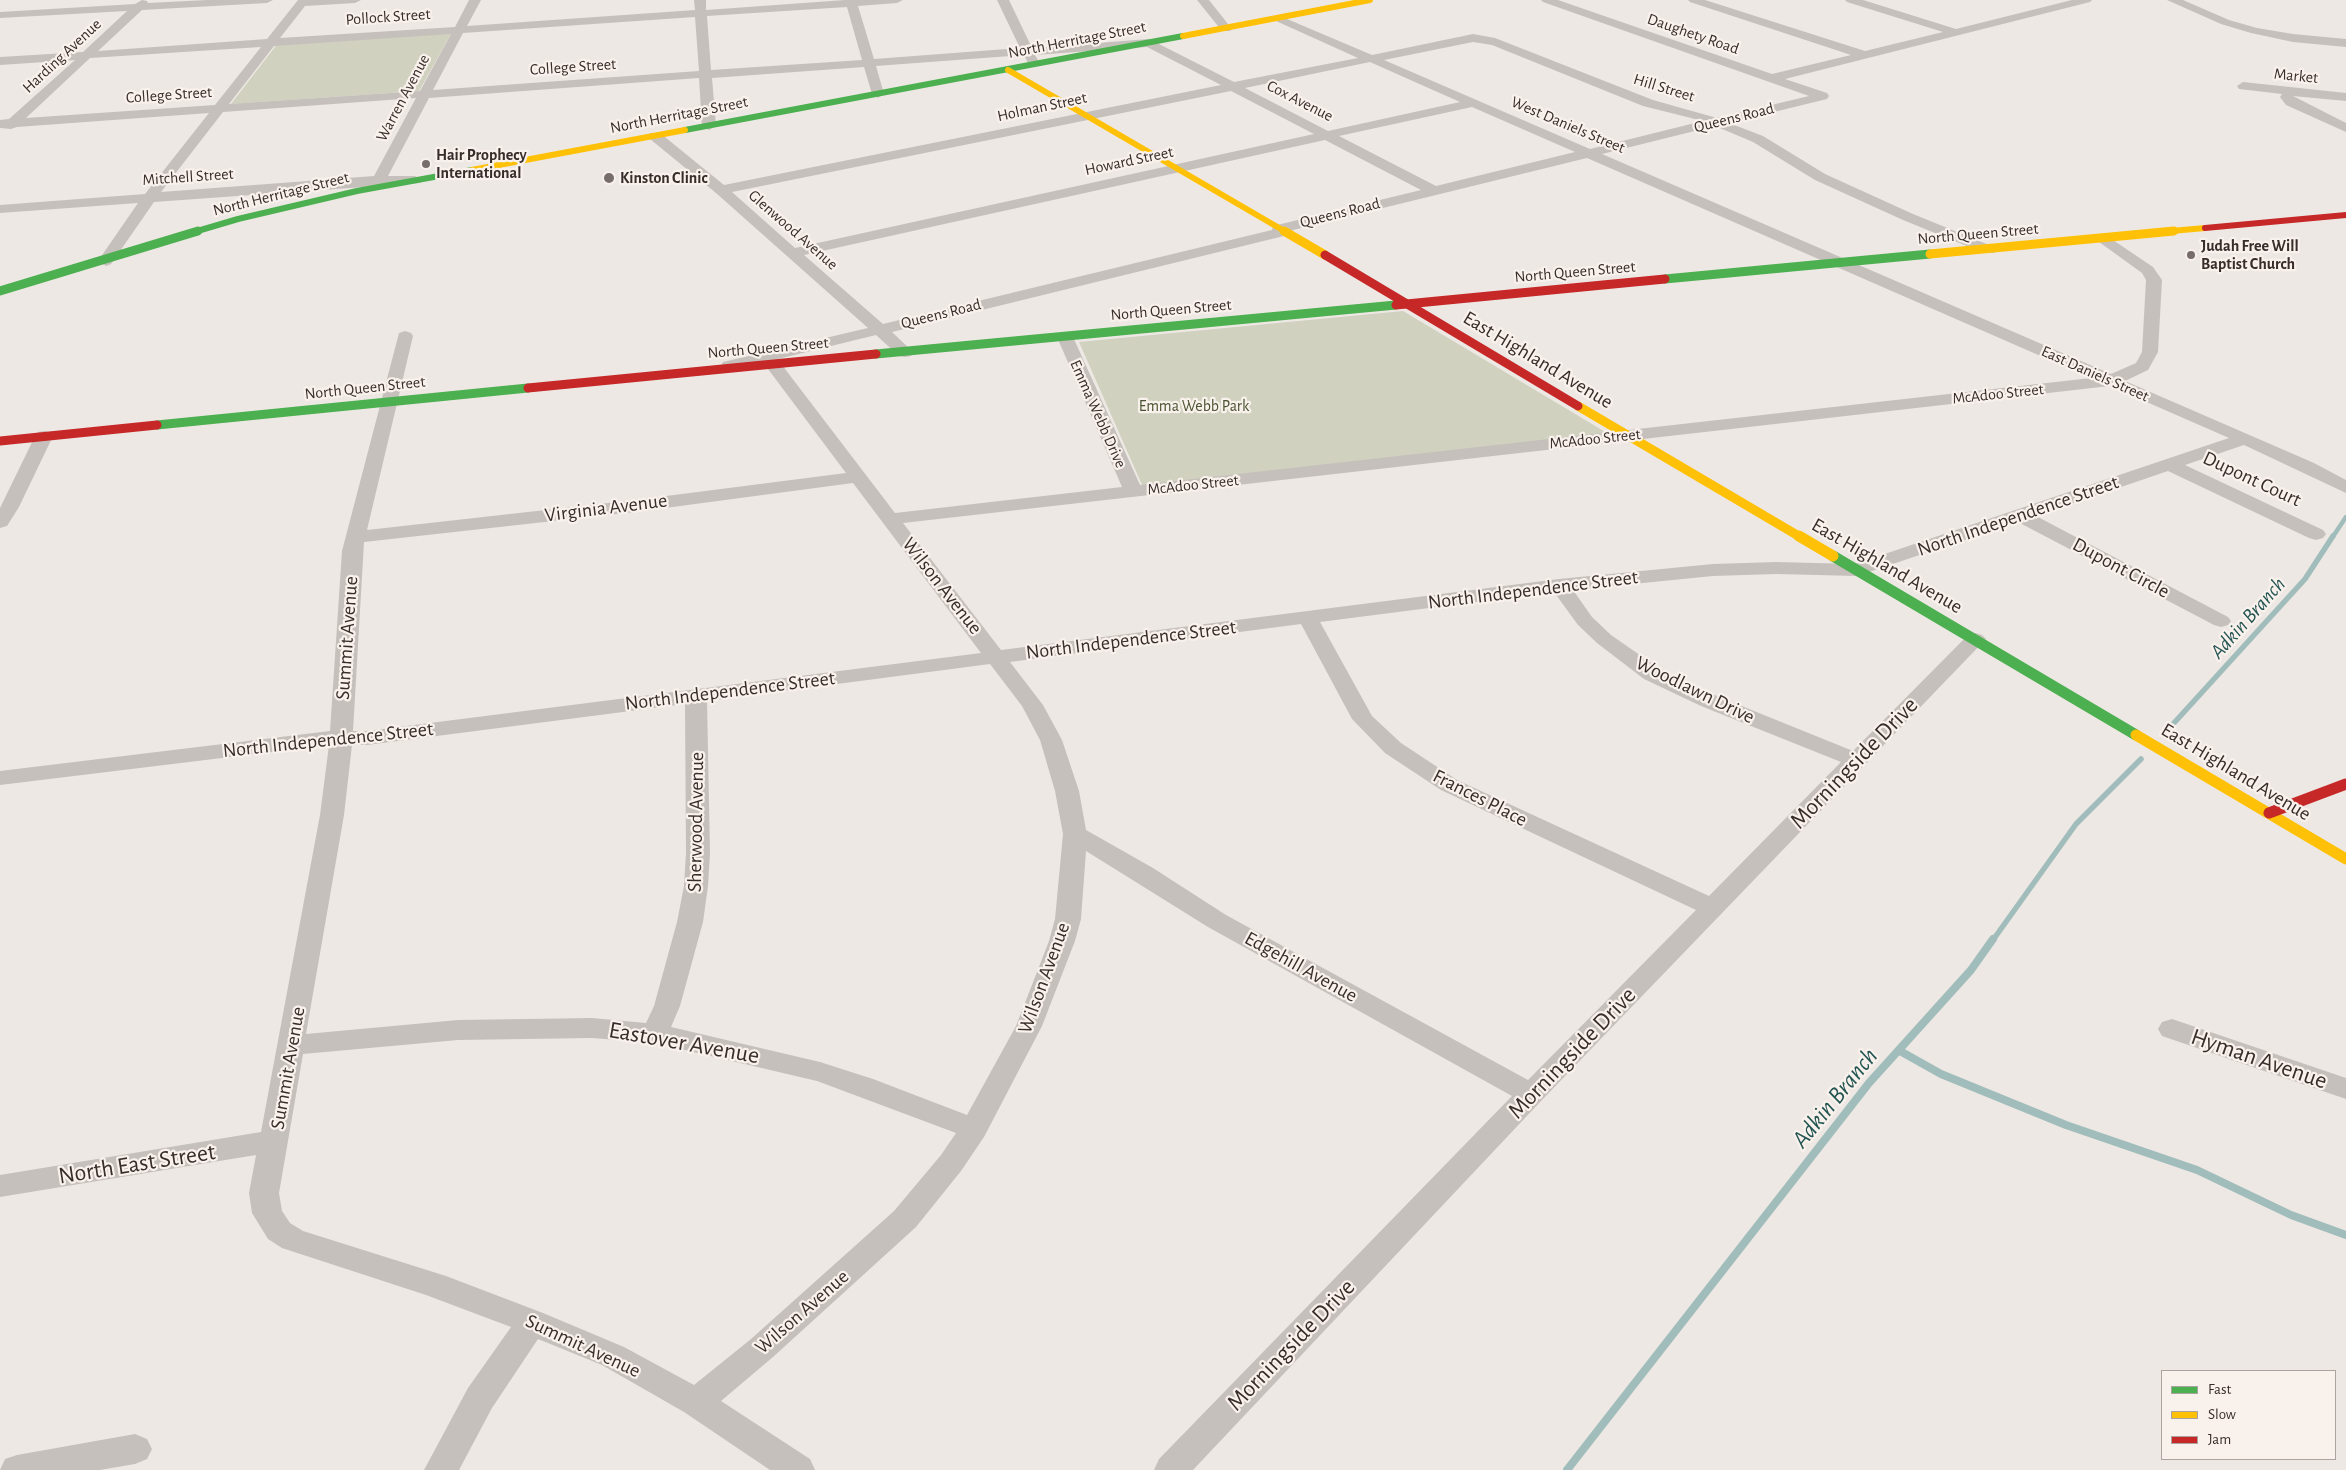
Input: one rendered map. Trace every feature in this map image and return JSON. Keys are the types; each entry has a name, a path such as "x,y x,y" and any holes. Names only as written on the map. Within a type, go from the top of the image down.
{"street":[{"path":"0,15 142,4 267,0"},
{"path":"106,261 150,197 303,2 355,0"},
{"name":"Warren Avenue","path":"379,180 474,0"},
{"path":"700,0 709,126"},
{"name":"Pollock Street","path":"0,61 271,41 898,0"},
{"path":"1003,0 1035,65"},
{"path":"1203,0 1226,29"},
{"name":"North Herritage Street","path":"0,291 106,261 278,208 415,180 1226,29 1370,0"},
{"name":"Daughety Road","path":"1547,0 1772,78"},
{"path":"1694,0 1864,55"},
{"path":"1850,0 1956,32"},
{"name":"Queens Road","path":"1772,78 2086,0"},
{"path":"2173,0 2225,22 2255,31 2293,38 2346,44"},
{"path":"851,2 878,94"},
{"path":"2026,2 2050,9"},
{"name":"Harding Avenue","path":"0,137 142,4"},
{"name":"West Daniels Street","path":"1280,18 1843,264"},
{"name":"Hill Street","path":"1371,58 1465,39 1481,38 1495,42 1648,103 1716,122 1758,140 1820,177 1908,217 1989,250"},
{"name":"College Street","path":"0,124 1149,43"},
{"name":"Cox Avenue","path":"1149,43 1434,190"},
{"name":"Holman Street","path":"721,190 1371,58"},
{"name":"East Highland Avenue","path":"1008,70 1409,304 1627,436 1975,638 2346,859"},
{"name":"Queens Road","path":"716,369 1280,230 1434,190 1823,96 1772,78"},
{"name":"Market","path":"2243,86 2346,97"},
{"path":"2293,91 2287,93 2286,97 2291,102 2346,128"},
{"name":"Howard Street","path":"792,253 1473,103"},
{"name":"Glenwood Avenue","path":"655,136 721,190 905,352"},
{"path":"379,180 415,180"},
{"name":"Mitchell Street","path":"0,209 379,180"},
{"name":"North Queen Street","path":"0,440 716,369 2346,215"},
{"name":"McAdoo Street","path":"890,519 2111,381 2142,366 2150,352 2154,280 2148,270 2102,239"},
{"name":"East Daniels Street","path":"1843,264 2245,439 2308,467 2346,487"},
{"name":"Summit Avenue","path":"405,336 352,551 341,738 332,815 264,1193 267,1213 280,1231 308,1246 435,1285 614,1356 696,1402 798,1470"},
{"name":"Emma Webb Drive","path":"1065,337 1133,491"},
{"name":"Wilson Avenue","path":"696,1402 784,1329 905,1218 951,1163 974,1130 1028,1026 1062,941 1068,919 1075,834 1068,790 1052,740 1032,705 998,657 776,369"},
{"path":"0,522 10,508 44,436"},
{"name":"North Independence Street","path":"0,778 320,738 367,738 1559,585 1713,570 1776,568 1857,570 2245,439"},
{"name":"Dupont Court","path":"2169,465 2316,534"},
{"name":"Virginia Avenue","path":"355,537 635,506 858,477"},
{"name":"Dupont Circle","path":"2020,515 2221,621"},
{"name":"Woodlawn Drive","path":"1559,585 1585,621 1604,640 1652,674 1709,702 1856,760"},
{"name":"Frances Place","path":"1308,618 1363,719 1393,748 1449,785 1713,908"},
{"name":"Morningside Drive","path":"1171,1470 1531,1094 1975,638"},
{"name":"Sherwood Avenue","path":"654,1033 666,1006 680,960 690,922 696,886 698,853 696,695"},
{"path":"2269,814 2346,784"},
{"name":"Edgehill Avenue","path":"1075,834 1144,874 1217,921 1531,1094"},
{"name":"Eastover Avenue","path":"292,1045 458,1030 592,1028 654,1033 820,1072 872,1089 974,1130"},
{"name":"Hyman Avenue","path":"2172,1029 2346,1089"},
{"name":"North East Street","path":"0,1186 274,1141"},
{"path":"441,1470 480,1398 532,1322"},
{"path":"17,1470 134,1449"}],"green space":[{"path":"452,32 419,91 231,104 278,43"},
{"name":"Emma Webb Park","path":"1403,311 1607,433 1143,487 1079,342"}],"waterway":[{"name":"Adkin Branch","path":"2332,538 2346,517"},
{"name":"Adkin Branch","path":"2164,734 2305,579 2333,536"},
{"name":"Adkin Branch","path":"1993,940 2076,824 2141,759"},
{"name":"Adkin Branch","path":"1567,1470 1869,1083 1971,970 1993,939"},
{"path":"1900,1051 1941,1074 2066,1125 2197,1170 2291,1215 2346,1235"}],"traffic: fast":[{"path":"685,130 1183,36"},
{"path":"0,291 238,219 357,191 472,170"},
{"path":"1665,279 1930,254"},
{"path":"876,354 1396,305"},
{"path":"157,425 528,388"},
{"path":"1833,556 2136,735"}],"traffic: slow":[{"path":"1183,36 1370,0"},
{"path":"1008,70 1325,255"},
{"path":"472,170 685,130"},
{"path":"1930,254 2205,228"},
{"path":"1578,406 1833,556"},
{"path":"2136,735 2346,859"}],"traffic: jam":[{"path":"2205,228 2346,215"},
{"path":"1325,255 1578,406"},
{"path":"1396,305 1665,279"},
{"path":"528,388 876,354"},
{"path":"0,441 157,425"},
{"path":"2269,813 2346,784"}],"place":[{"name":"Hair Prophecy International","path":"426,164"},
{"name":"Kinston Clinic","path":"609,178"},
{"name":"Judah Free Will Baptist Church","path":"2191,255"}]}
